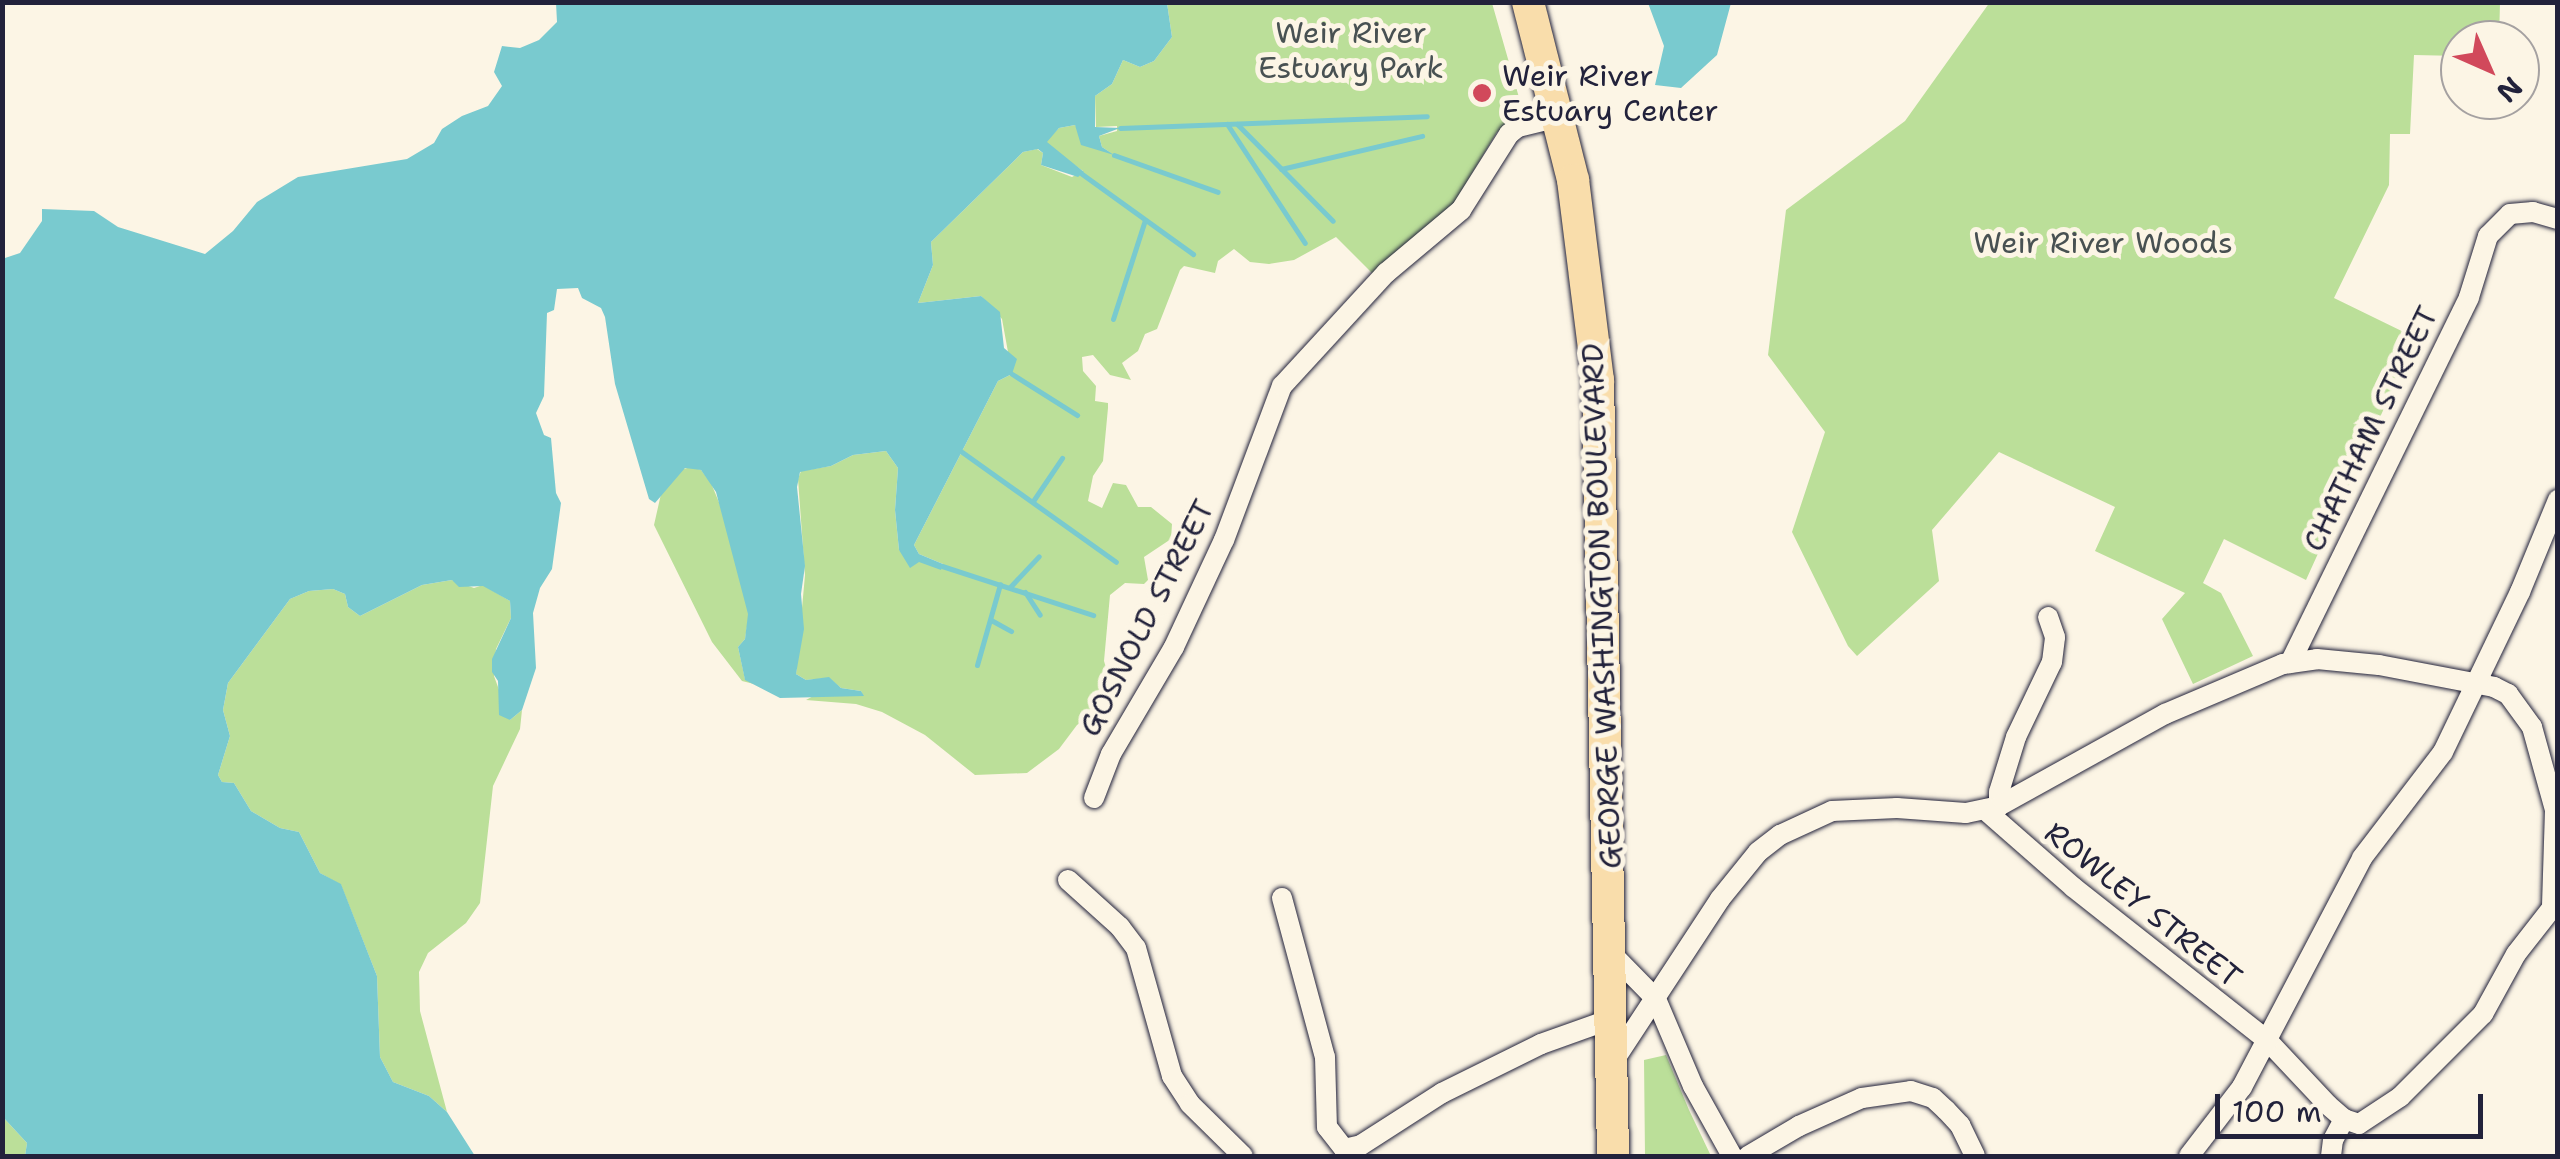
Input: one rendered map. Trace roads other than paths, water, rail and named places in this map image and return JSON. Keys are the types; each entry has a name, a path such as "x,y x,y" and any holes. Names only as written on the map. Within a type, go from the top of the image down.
{"main road":[{"name":"GEORGE WASHINGTON BOULEVARD","path":"1528,2 1559,116 1584,247 1601,412 1613,1156"}],"street":[{"name":"GOSNOLD STREET","path":"1094,798 1110,754 1174,646 1224,540 1282,386 1386,273 1456,215 1509,134 1518,126 1559,116"},
{"name":"CHATHAM STREET","path":"2290,664 2469,297 2488,236 2501,219 2522,211 2558,219"},
{"path":"2189,1156 2242,1087 2362,858 2443,752 2520,592 2558,500"},
{"path":"1992,808 2016,737 2052,662 2055,637 2048,617"},
{"path":"1612,1062 1738,875 1758,852 1804,821 1861,807 1992,808 2165,714 2290,664 2342,660 2494,687 2522,710 2552,774 2557,837 2552,908 2516,954 2483,1014 2400,1097 2359,1124 2344,1119 2333,1140 2331,1156"},
{"name":"ROWLEY STREET","path":"1992,808 2160,958 2268,1040 2298,1077 2344,1119"},
{"path":"1068,880 1120,927 1136,948 1172,1076 1218,1134 1243,1156"},
{"path":"1282,898 1325,1057 1327,1126 1334,1141 1344,1149 1362,1145 1442,1093 1541,1044 1611,1019"},
{"path":"1611,953 1656,998 1693,1086 1732,1156"},
{"path":"1748,1156 1799,1126 1862,1098 1910,1091 1933,1098 1946,1110 1960,1126 1975,1156"}],"water":[{"path":"556,3 1167,3 1172,37 1154,61 1140,67 1123,60 1112,84 1095,96 1095,127 1120,128 1099,136 1102,147 1114,155 1081,145 1075,125 1059,128 1047,142 1084,172 1078,177 1041,165 1043,153 1038,149 1023,152 931,242 933,265 918,303 981,296 1000,312 1004,348 1017,359 1012,374 998,381 914,545 919,554 943,564 941,570 919,562 910,568 899,550 895,510 898,468 886,451 853,455 831,466 800,472 797,487 805,566 801,594 804,629 796,674 806,680 829,677 841,688 861,691 864,696 780,698 745,680 738,647 745,639 748,614 716,492 701,470 685,468 655,503 649,499 615,384 605,317 601,308 582,298 578,288 557,289 554,310 547,313 544,396 536,413 544,435 551,438 556,493 561,503 552,569 540,588 533,613 536,668 522,710 510,720 499,715 498,681 492,672 492,659 511,618 510,601 483,586 459,587 452,580 422,585 360,616 348,607 345,594 333,589 309,591 290,599 228,683 223,710 230,736 218,775 222,782 234,783 251,811 280,828 299,832 320,873 341,884 377,976 380,1057 393,1082 429,1096 447,1112 475,1156 25,1156 27,1143 2,1116 2,259 20,253 42,221 42,209 94,211 118,227 205,254 233,231 257,202 298,177 407,159 434,143 442,129 488,106 502,86 494,72 502,46 520,48 539,40 557,22"},
{"path":"1648,3 1731,3 1717,55 1681,88 1655,85 1664,46"}],"waterway":[{"path":"1120,128 1427,116"},
{"path":"1227,124 1305,243"},
{"path":"1237,124 1333,221"},
{"path":"1281,169 1422,136"},
{"path":"1114,155 1218,192"},
{"path":"1082,174 1193,254"},
{"path":"1113,319 1145,220"},
{"path":"1012,374 1077,415"},
{"path":"962,452 1116,562"},
{"path":"1033,501 1062,458"},
{"path":"1010,587 1039,556"},
{"path":"942,566 1093,615"},
{"path":"977,665 1000,584"},
{"path":"1025,592 1040,615"},
{"path":"991,620 1011,631"}],"place":[{"name":"Weir River Estuary Center","path":"1482,93"}],"park label":[{"name":"Weir River Estuary Park","path":"1351,50"},
{"name":"Weir River Woods","path":"2103,243"}]}
